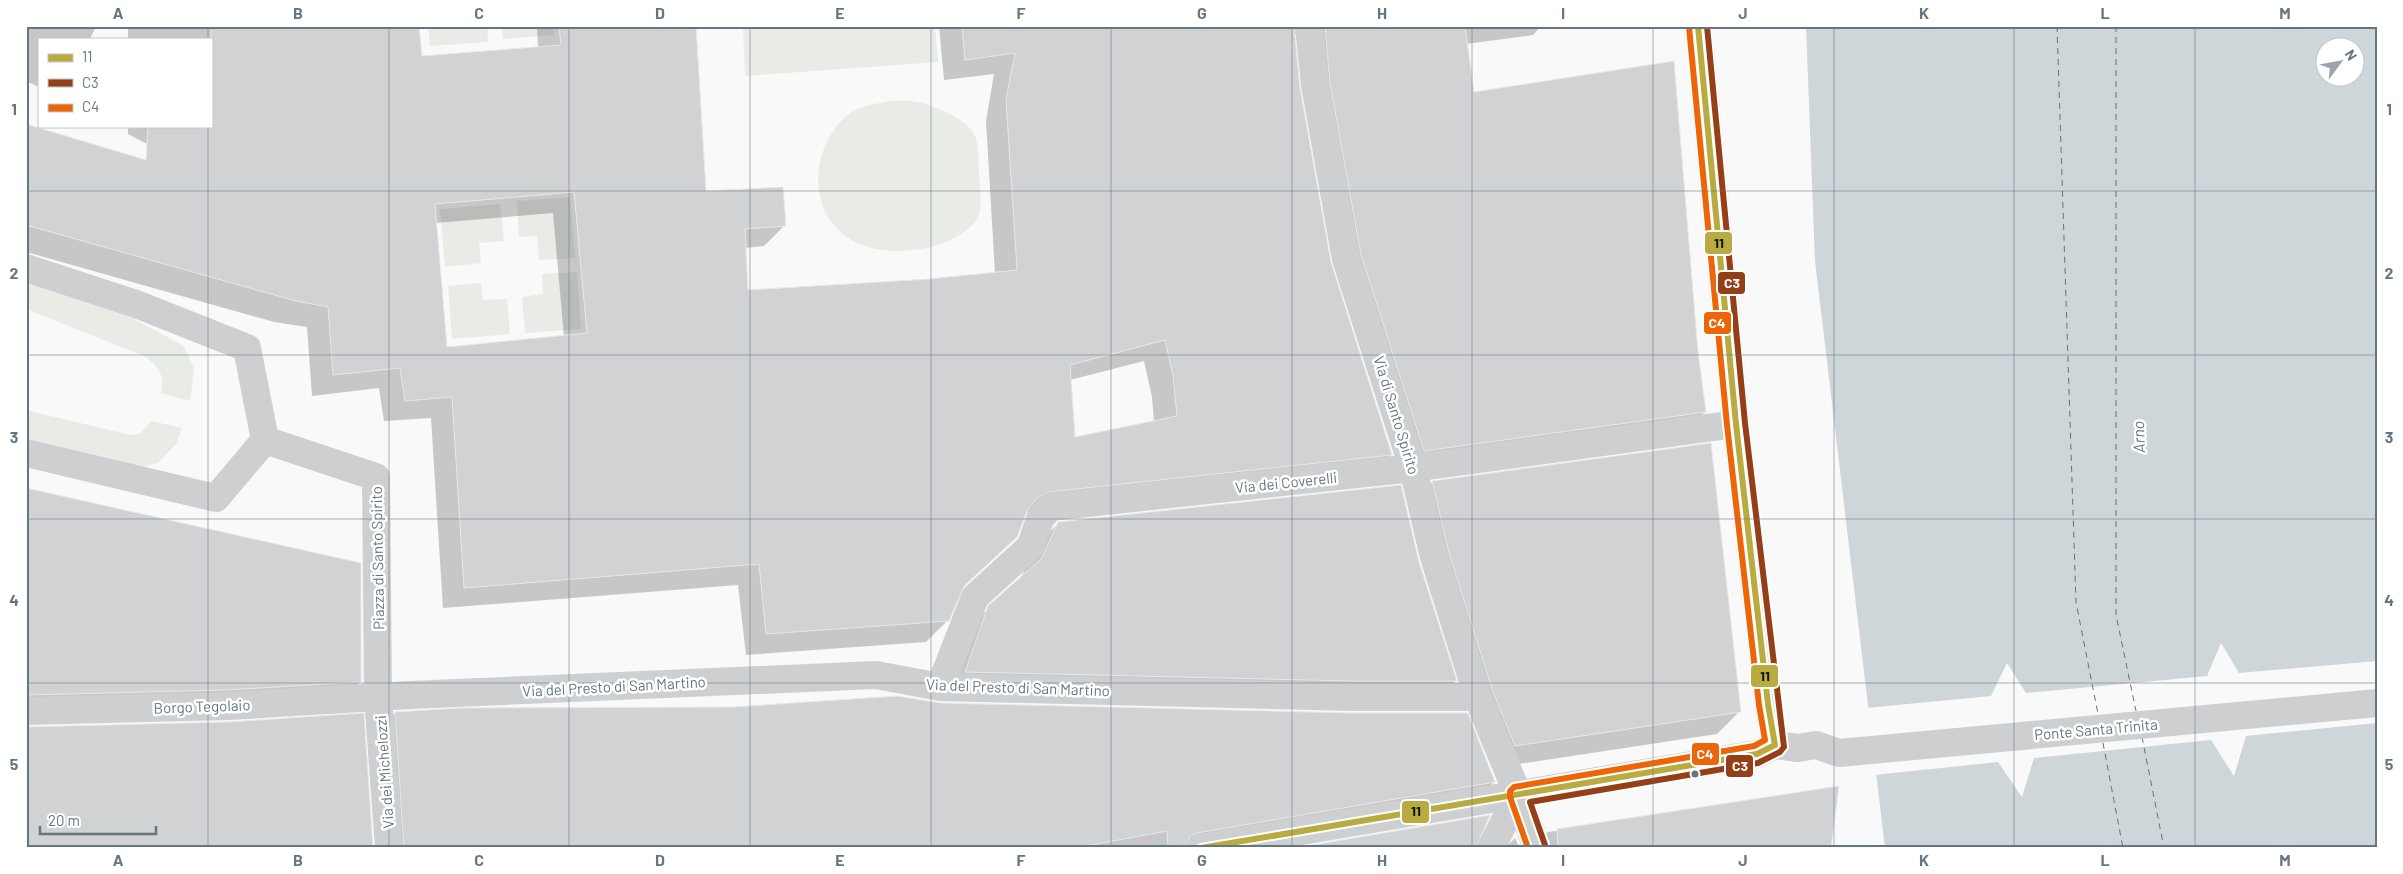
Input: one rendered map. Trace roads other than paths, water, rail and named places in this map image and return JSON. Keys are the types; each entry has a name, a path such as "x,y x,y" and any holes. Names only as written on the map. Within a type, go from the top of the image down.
{"street":[{"name":"Via di Santo Spirito","path":"1310,26 1315,85 1346,259 1414,468 1434,557 1478,697 1518,795 1537,848"},
{"path":"1200,848 1757,754 1775,745 1768,704 1736,424 1698,26"},
{"path":"26,268 136,304 247,348 265,440 216,498 26,453"},
{"name":"Via dei Coverelli","path":"940,687 975,597 1031,546 1040,519 1050,507 1414,468 1736,424"},
{"name":"Piazza di Santo Spirito","path":"265,440 376,477 378,697"},
{"name":"Via del Presto di San Martino","path":"378,697 876,675 940,687 1352,697 1478,697"},
{"name":"Borgo Tegolaio","path":"26,711 229,706 378,697"},
{"name":"Via dei Michelozzi","path":"378,697 389,848"},
{"name":"Ponte Santa Trinita","path":"1775,745 1828,749 2377,703"},
{"path":"1491,848 1518,795"}],"water":[{"name":"Arno","path":"1806,26 2377,26 2377,848 1885,848 1815,261"}]}
